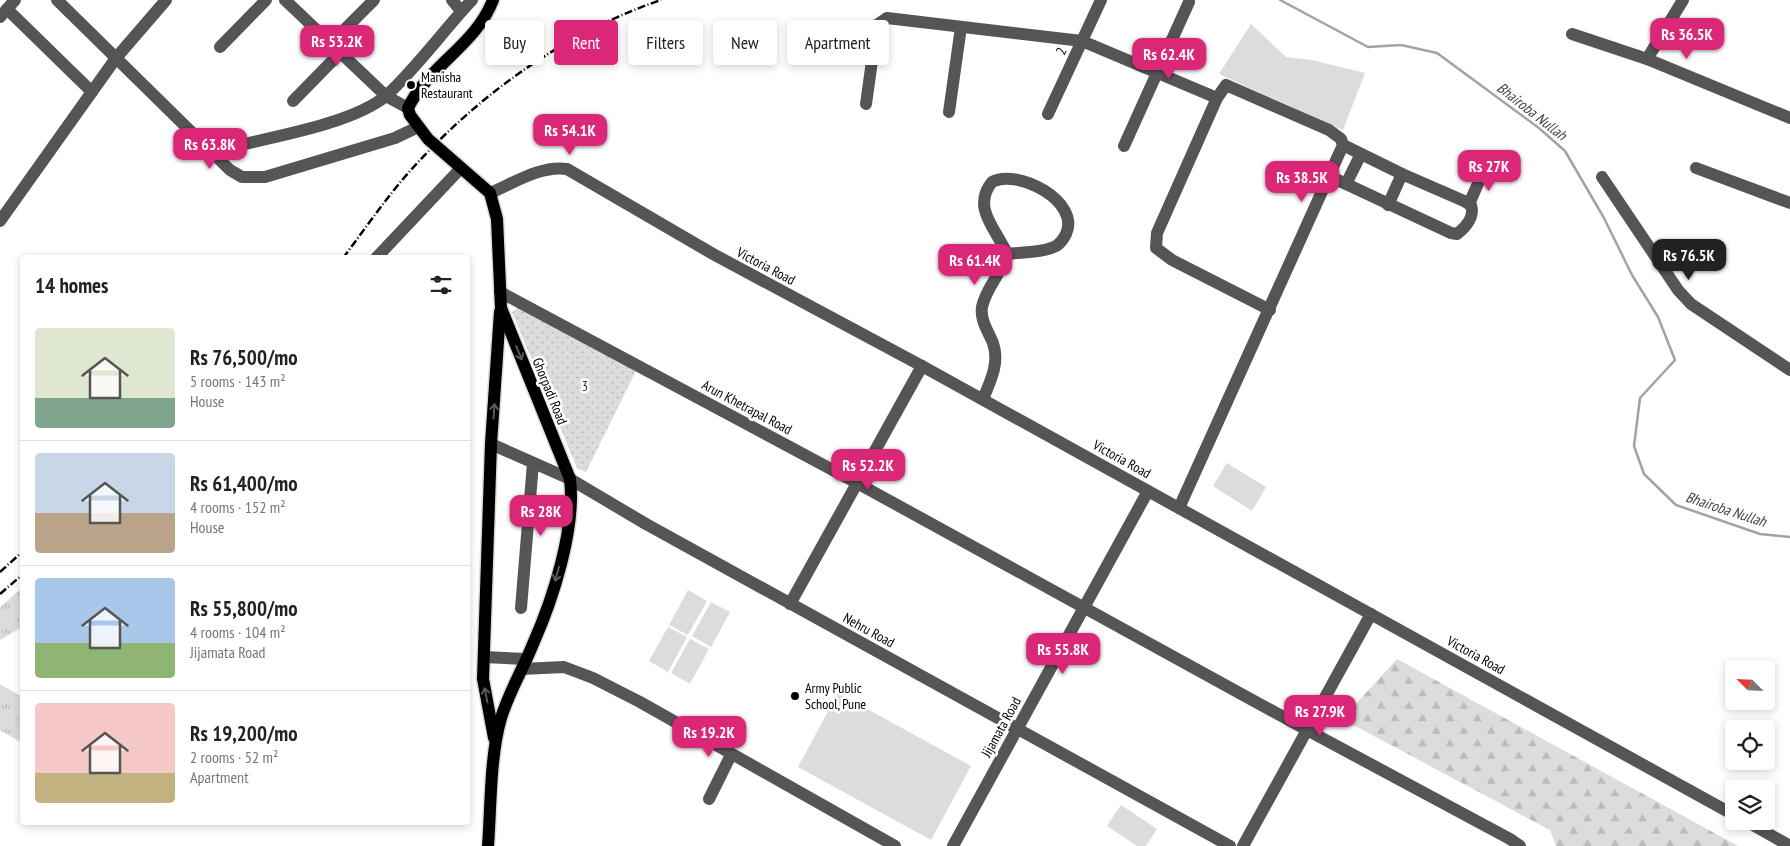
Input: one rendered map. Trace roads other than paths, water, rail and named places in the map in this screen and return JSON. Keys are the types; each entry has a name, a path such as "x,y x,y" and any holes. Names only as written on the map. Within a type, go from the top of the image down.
{"main road":[{"path":"490,193 418,128 408,108 416,94 476,31 493,0"},
{"name":"Ghorpadi Road","path":"488,846 495,743 501,717 548,604 566,541 572,500 570,479 501,308 497,220 490,193"},
{"path":"495,743 483,678 492,444 501,308"}],"street":[{"path":"57,0 230,170 242,177 265,177 395,138 418,128"},
{"path":"0,221 116,58 166,0"},
{"path":"220,47 266,0"},
{"path":"285,0 386,96 408,108"},
{"path":"293,101 374,0"},
{"path":"452,0 462,11"},
{"path":"231,147 314,127 354,113 386,96 472,0"},
{"name":"2","path":"1048,114 1101,0"},
{"path":"1647,59 1683,0"},
{"path":"1124,146 1189,2"},
{"path":"7,9 92,92"},
{"path":"884,20 887,18 1082,41 1217,98"},
{"path":"949,112 961,27"},
{"path":"1572,34 1647,59 1790,118"},
{"path":"866,104 871,65"},
{"path":"1270,310 1172,260 1156,248 1157,233 1223,87 1231,86 1336,134 1343,145 1360,154 1469,204 1473,210 1472,216 1457,234 1451,233 1329,176"},
{"path":"1179,508 1343,145"},
{"path":"1346,184 1360,154"},
{"path":"379,255 462,168"},
{"path":"1696,168 1790,203"},
{"name":"Victoria Road","path":"490,193 545,170 567,169 713,254 983,399 1725,810"},
{"path":"1469,204 1484,170"},
{"path":"1388,205 1402,174"},
{"path":"1602,177 1678,290 1691,304 1790,370"},
{"path":"1003,178 1017,179 1056,198 1068,215 1069,224 1067,232 1058,245 1050,248 1007,254 985,215 984,200 992,182 1003,178"},
{"path":"983,399 993,375 996,359 994,345 984,325 982,308 1007,254"},
{"name":"Arun Khetrapal Road","path":"500,292 857,483 1520,846"},
{"path":"790,604 922,366"},
{"name":"Nehru Road","path":"492,444 570,479 790,604 1230,846"},
{"path":"521,608 533,463"},
{"name":"Jijamata Road","path":"953,846 1148,491"},
{"path":"1244,846 1371,614"},
{"path":"484,657 524,664 564,667 593,678 640,702 895,846"},
{"path":"709,799 731,754"},
{"path":"1762,830 1790,846"}],"waterway":[{"name":"Bhairoba Nullah","path":"1280,0 1368,47 1401,45 1437,53 1539,128 1565,151 1604,218 1632,275 1658,317 1675,360 1640,398 1634,446 1644,474 1676,505 1760,534 1790,537"}],"railway":[{"path":"345,255 410,171 436,143 494,92 525,69 590,30 661,0"},
{"path":"0,572 20,554"},
{"path":"0,594 20,577"}],"place":[{"name":"Manisha Restaurant","path":"411,85"},
{"name":"Army Public School, Pune","path":"795,696"}],"park label":[{"name":"3","path":"585,386"}]}
